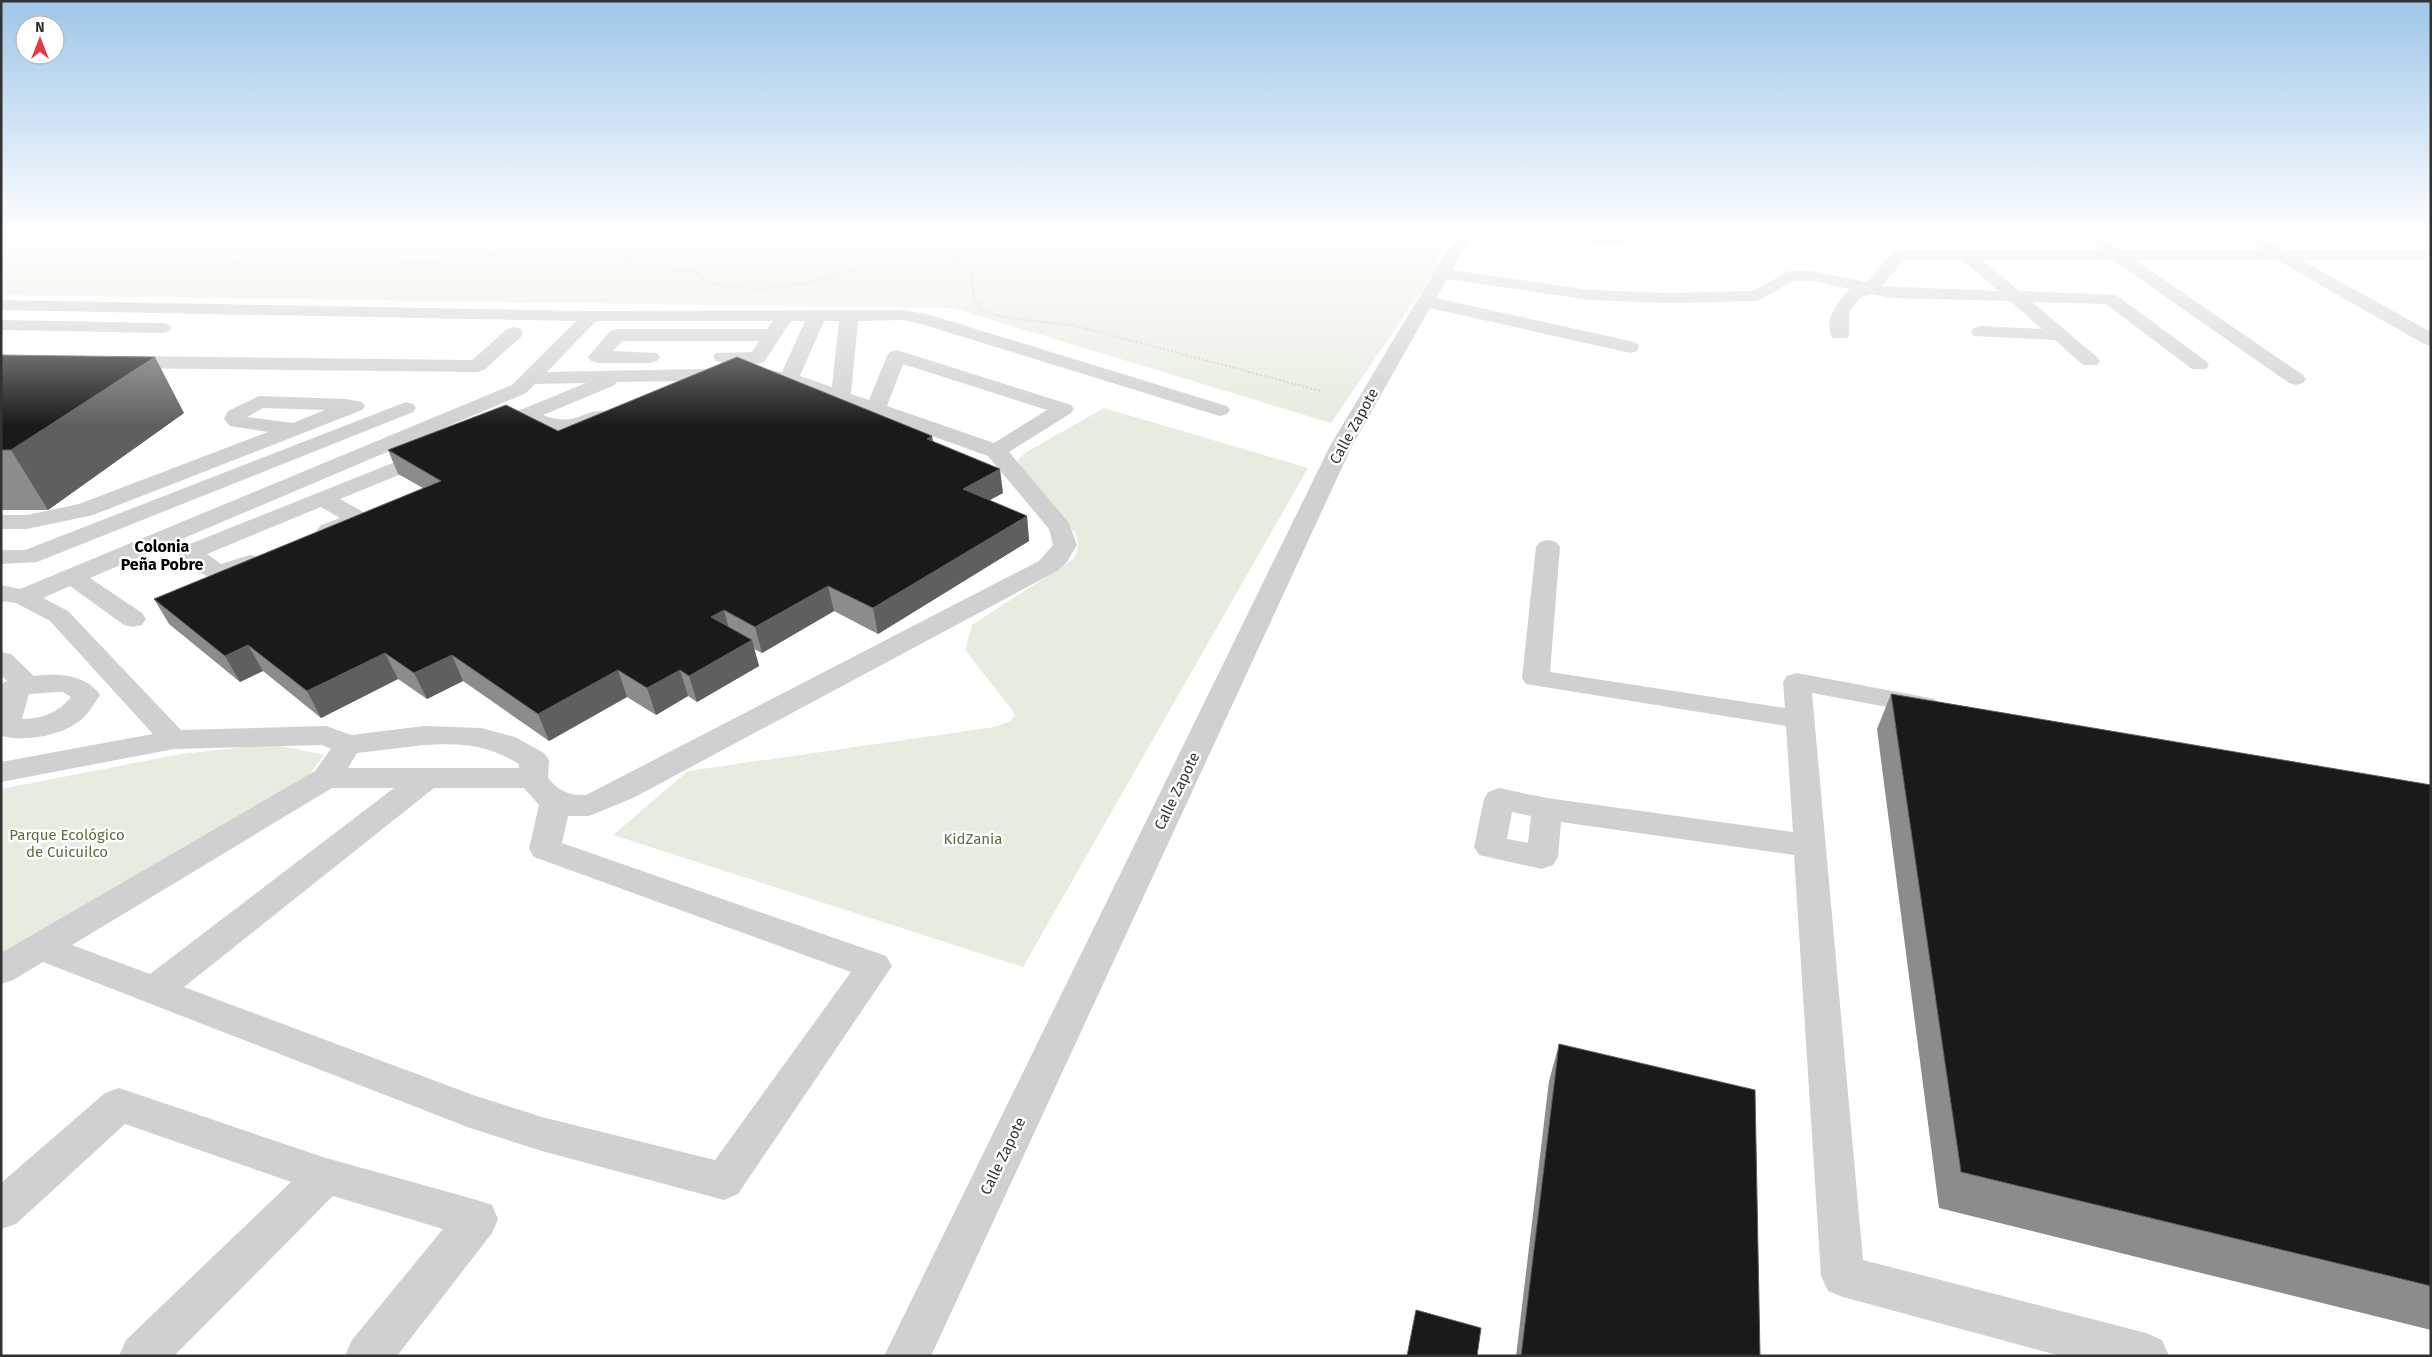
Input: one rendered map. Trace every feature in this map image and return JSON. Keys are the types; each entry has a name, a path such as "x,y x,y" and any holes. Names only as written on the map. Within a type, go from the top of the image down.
{"street":[{"name":"Calle Zapote","path":"907,1356 1342,446 1426,298"},
{"path":"1840,334 1840,311 1851,298"},
{"path":"2016,298 2090,362"},
{"path":"2078,298 2110,299 2199,365"},
{"path":"2180,298 2296,378"},
{"path":"2357,298 2431,340"},
{"path":"1424,301 1630,347"},
{"path":"1,306 592,316 849,314 880,315 921,318 1141,386 1158,375 1237,398 1206,422 909,329 880,315"},
{"path":"841,397 849,314"},
{"path":"530,378 590,376 617,366 676,357 757,358 786,315"},
{"path":"789,379 817,315"},
{"path":"12,595 71,576 519,388 530,378 564,333 592,316"},
{"path":"1,325 179,328"},
{"path":"485,332 534,333"},
{"path":"1980,332 2058,334"},
{"path":"100,362 477,366 514,333"},
{"path":"1,772 174,740 326,735 348,745 424,736 462,735 501,742 534,760 533,778 539,791 555,802 585,806 622,791 1048,566 1058,557 1065,545 1061,528 996,451 789,379 753,374 617,366 598,356 617,335 772,335"},
{"path":"876,409 897,356 1064,409 996,451"},
{"path":"474,436 528,415 617,366"},
{"path":"296,429 237,422 234,419 236,415 259,402 406,408 472,408"},
{"path":"1,522 27,522 85,510 355,406"},
{"path":"1,557 28,557 406,408"},
{"path":"528,415 550,426 569,428 623,408"},
{"path":"270,554 218,574 188,552 447,447"},
{"path":"306,540 359,519 321,498"},
{"path":"27,522 28,557"},
{"path":"1548,547 1536,678 1800,719"},
{"path":"71,576 134,619"},
{"path":"12,595 59,616 174,740"},
{"path":"1,660 22,679 10,690"},
{"path":"1953,710 1797,682 1843,1276 2146,1356"},
{"path":"1,970 326,778 348,745"},
{"path":"326,778 533,778"},
{"path":"156,989 426,779"},
{"path":"41,947 156,989 470,1111 542,1134 724,1181 874,966 545,849 555,802"},
{"path":"1547,809 1810,846"},
{"path":"1,1210 119,1105 326,1176 476,1219 368,1356"},
{"path":"142,1356 326,1176"}],"path":[{"path":"974,298 980,310 1008,318 1073,325 1321,391"}],"green space":[{"path":"245,298 1416,298 1331,423 953,308"},
{"name":"KidZania","path":"1104,408 1308,468 1023,967 613,835 688,771 995,727 1011,721 1015,715 1013,711 965,650 972,625 1072,560 1078,544 1076,534 1020,468 1018,460 1025,453"},
{"name":"Parque Ecológico de Cuicuilco","path":"273,744 324,755 305,780 1,958 1,789 181,754"}],"building":[{"path":"1,355 155,357 11,450 1,450"},
{"path":"737,357 932,436 927,439 1000,469 963,489 1027,516 873,608 828,586 755,627 724,610 711,617 752,640 689,676 680,670 647,688 618,670 538,714 452,655 414,673 385,653 307,691 248,645 225,656 154,599 441,481 388,450 506,405 558,431"},
{"path":"1891,694 2431,785 2431,1286 1961,1172"},
{"path":"1559,1044 1755,1090 1760,1356 1521,1356"},
{"path":"1416,1310 1481,1328 1477,1356 1407,1356"}],"district":[{"name":"Colonia Peña Pobre","path":"162,555"}]}
